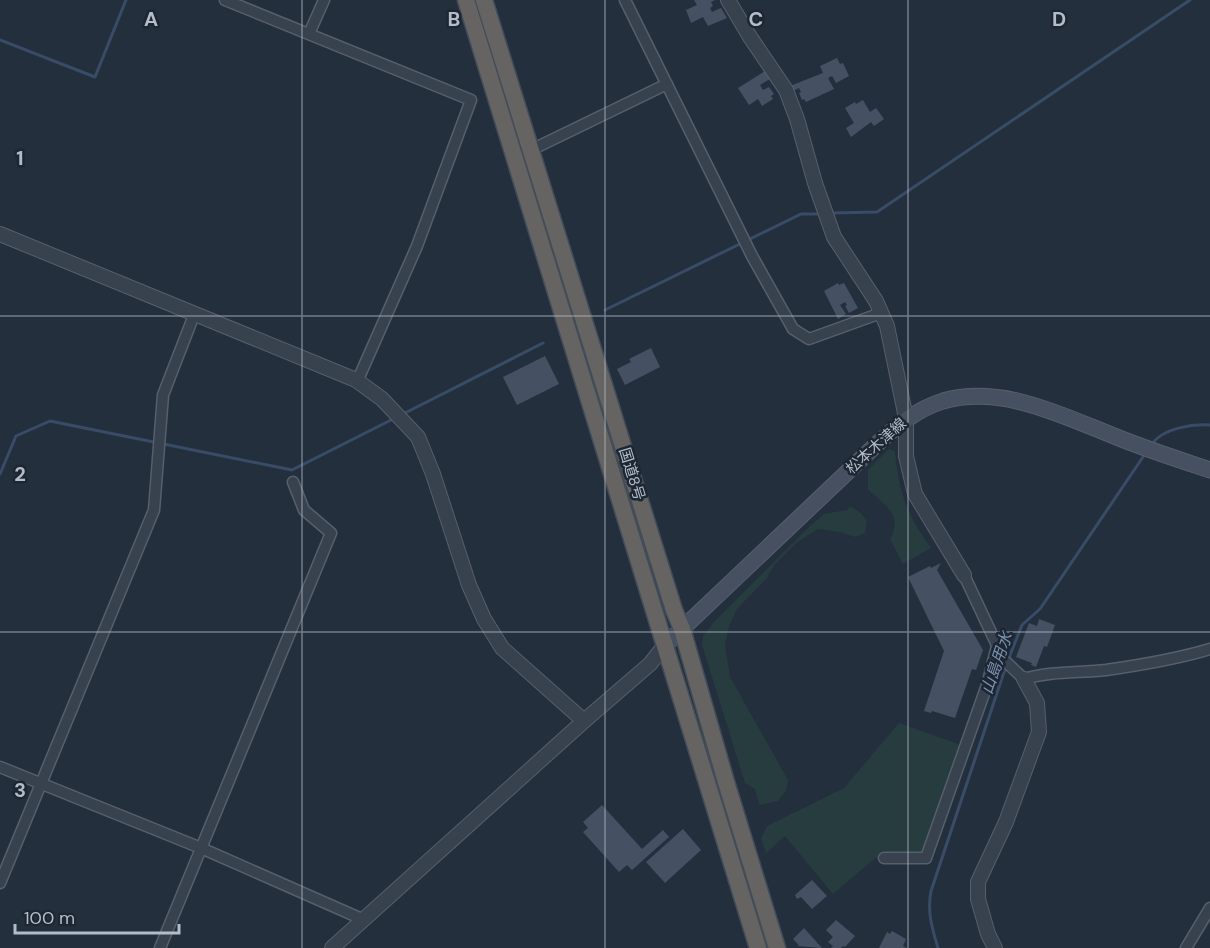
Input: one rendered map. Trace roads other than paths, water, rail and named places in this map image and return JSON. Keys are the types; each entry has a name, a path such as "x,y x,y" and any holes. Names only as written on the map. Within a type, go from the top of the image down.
{"highway":[{"name":"国道8号","path":"466,0 526,198 607,450 758,948"},
{"name":"国道8号","path":"484,0 674,610 682,629 777,948"}],"main road":[{"name":"松本木津線","path":"665,645 906,418 943,401 986,396 1025,402 1210,470"}],"street":[{"path":"225,0 471,100 417,246 356,380"},
{"path":"309,34 324,0"},
{"path":"625,0 748,248 793,329 809,339 881,313"},
{"path":"728,0 786,90 834,237 876,301 887,327 906,418 906,456 915,494 937,534 964,574 997,646 1008,664 1024,679 1037,703 1039,732 1006,822 978,882 978,899 988,934 995,948"},
{"path":"531,150 667,84"},
{"path":"0,234 356,380 382,399 418,437 433,474 469,585 484,619 502,648 584,721"},
{"path":"0,883 154,510 163,395 194,315"},
{"path":"160,948 331,533 304,510 293,482"},
{"path":"332,948 650,664 665,645"},
{"path":"884,858 926,858 987,685 997,646"},
{"path":"1024,679 1041,674 1105,670 1192,655 1210,649"},
{"path":"0,767 201,848 362,919"},
{"path":"1186,948 1210,908"}],"waterway":[{"path":"0,40 95,77 126,0"},
{"path":"831,213 877,212 1190,0"},
{"path":"605,310 801,214 821,214"},
{"path":"403,414 543,343"},
{"path":"0,474 16,436 50,421 292,470 395,418"},
{"name":"山島用水","path":"1152,444 1170,431 1187,426 1210,425"},
{"name":"山島用水","path":"1008,660 1022,625 1040,609 1145,454"},
{"name":"山島用水","path":"938,948 930,913 931,891 1006,666"}]}
